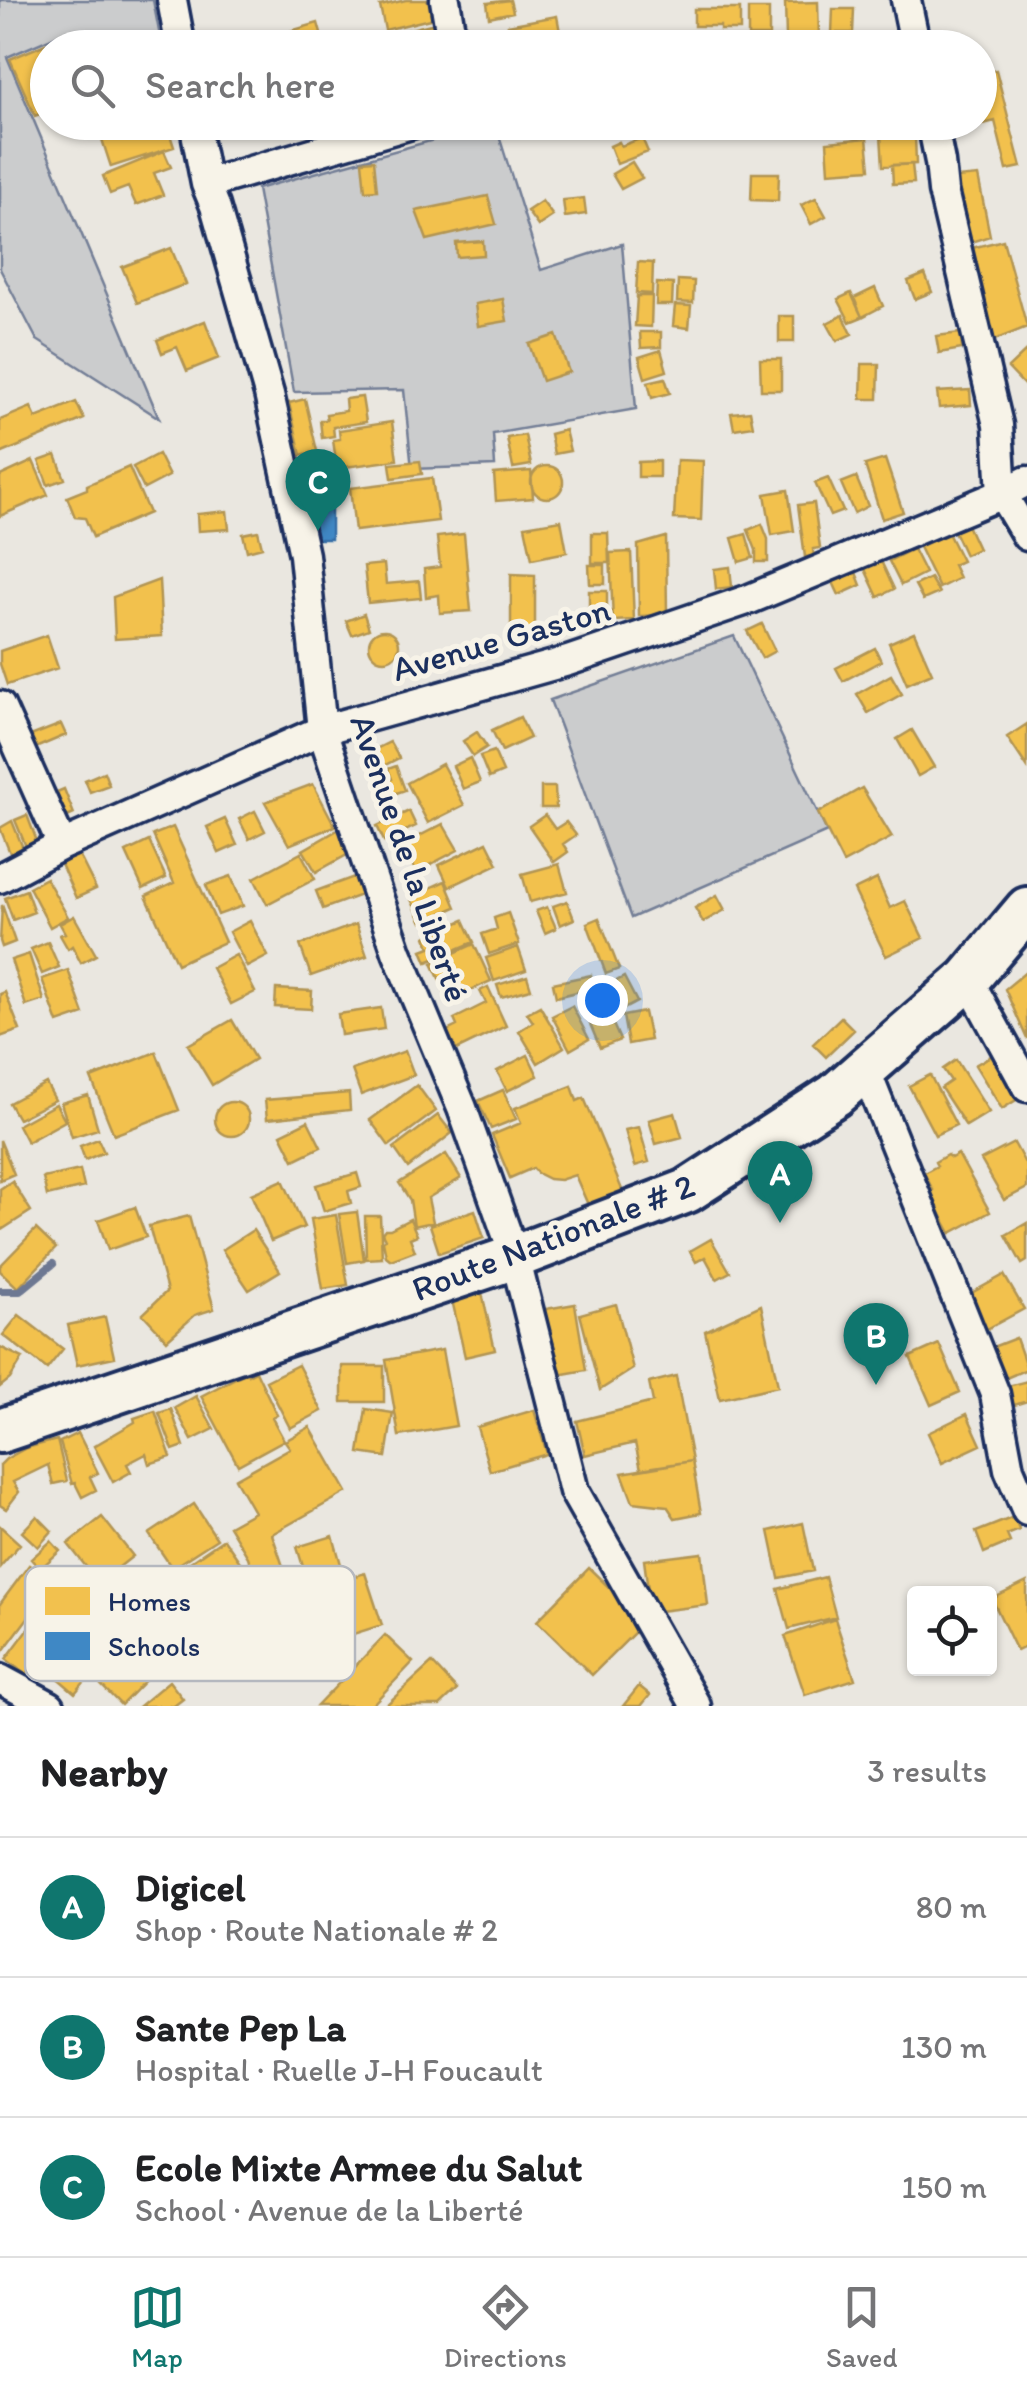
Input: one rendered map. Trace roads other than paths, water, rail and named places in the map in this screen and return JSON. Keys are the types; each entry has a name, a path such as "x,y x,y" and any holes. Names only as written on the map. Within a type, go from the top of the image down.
{"main road":[{"name":"Route Nationale # 2","path":"0,1431 515,1257 688,1190 835,1095 968,980 1027,909"}],"street":[{"path":"172,0 177,30"},
{"path":"445,0 449,30"},
{"path":"906,0 912,30"},
{"name":"Avenue de la Liberté","path":"197,140 206,184 269,394 304,555 322,730 397,952 462,1108 515,1257 574,1491 696,1706"},
{"path":"206,184 356,140"},
{"path":"935,140 998,425 1002,494 1027,536"},
{"name":"Avenue Gaston","path":"0,878 62,845 322,730 568,661 750,600 1027,481"},
{"path":"0,706 62,845"},
{"path":"968,980 1027,1087"},
{"path":"865,1069 994,1394 1008,1470 1027,1511"},
{"path":"0,1679 50,1706"}],"waterway":[{"path":"0,1291 20,1291 53,1264"}],"place":[{"name":"Ecole Mixte Armee du Salut","path":"318,531"},
{"name":"Digicel","path":"780,1223"},
{"name":"Sante Pep La","path":"876,1385"}]}
